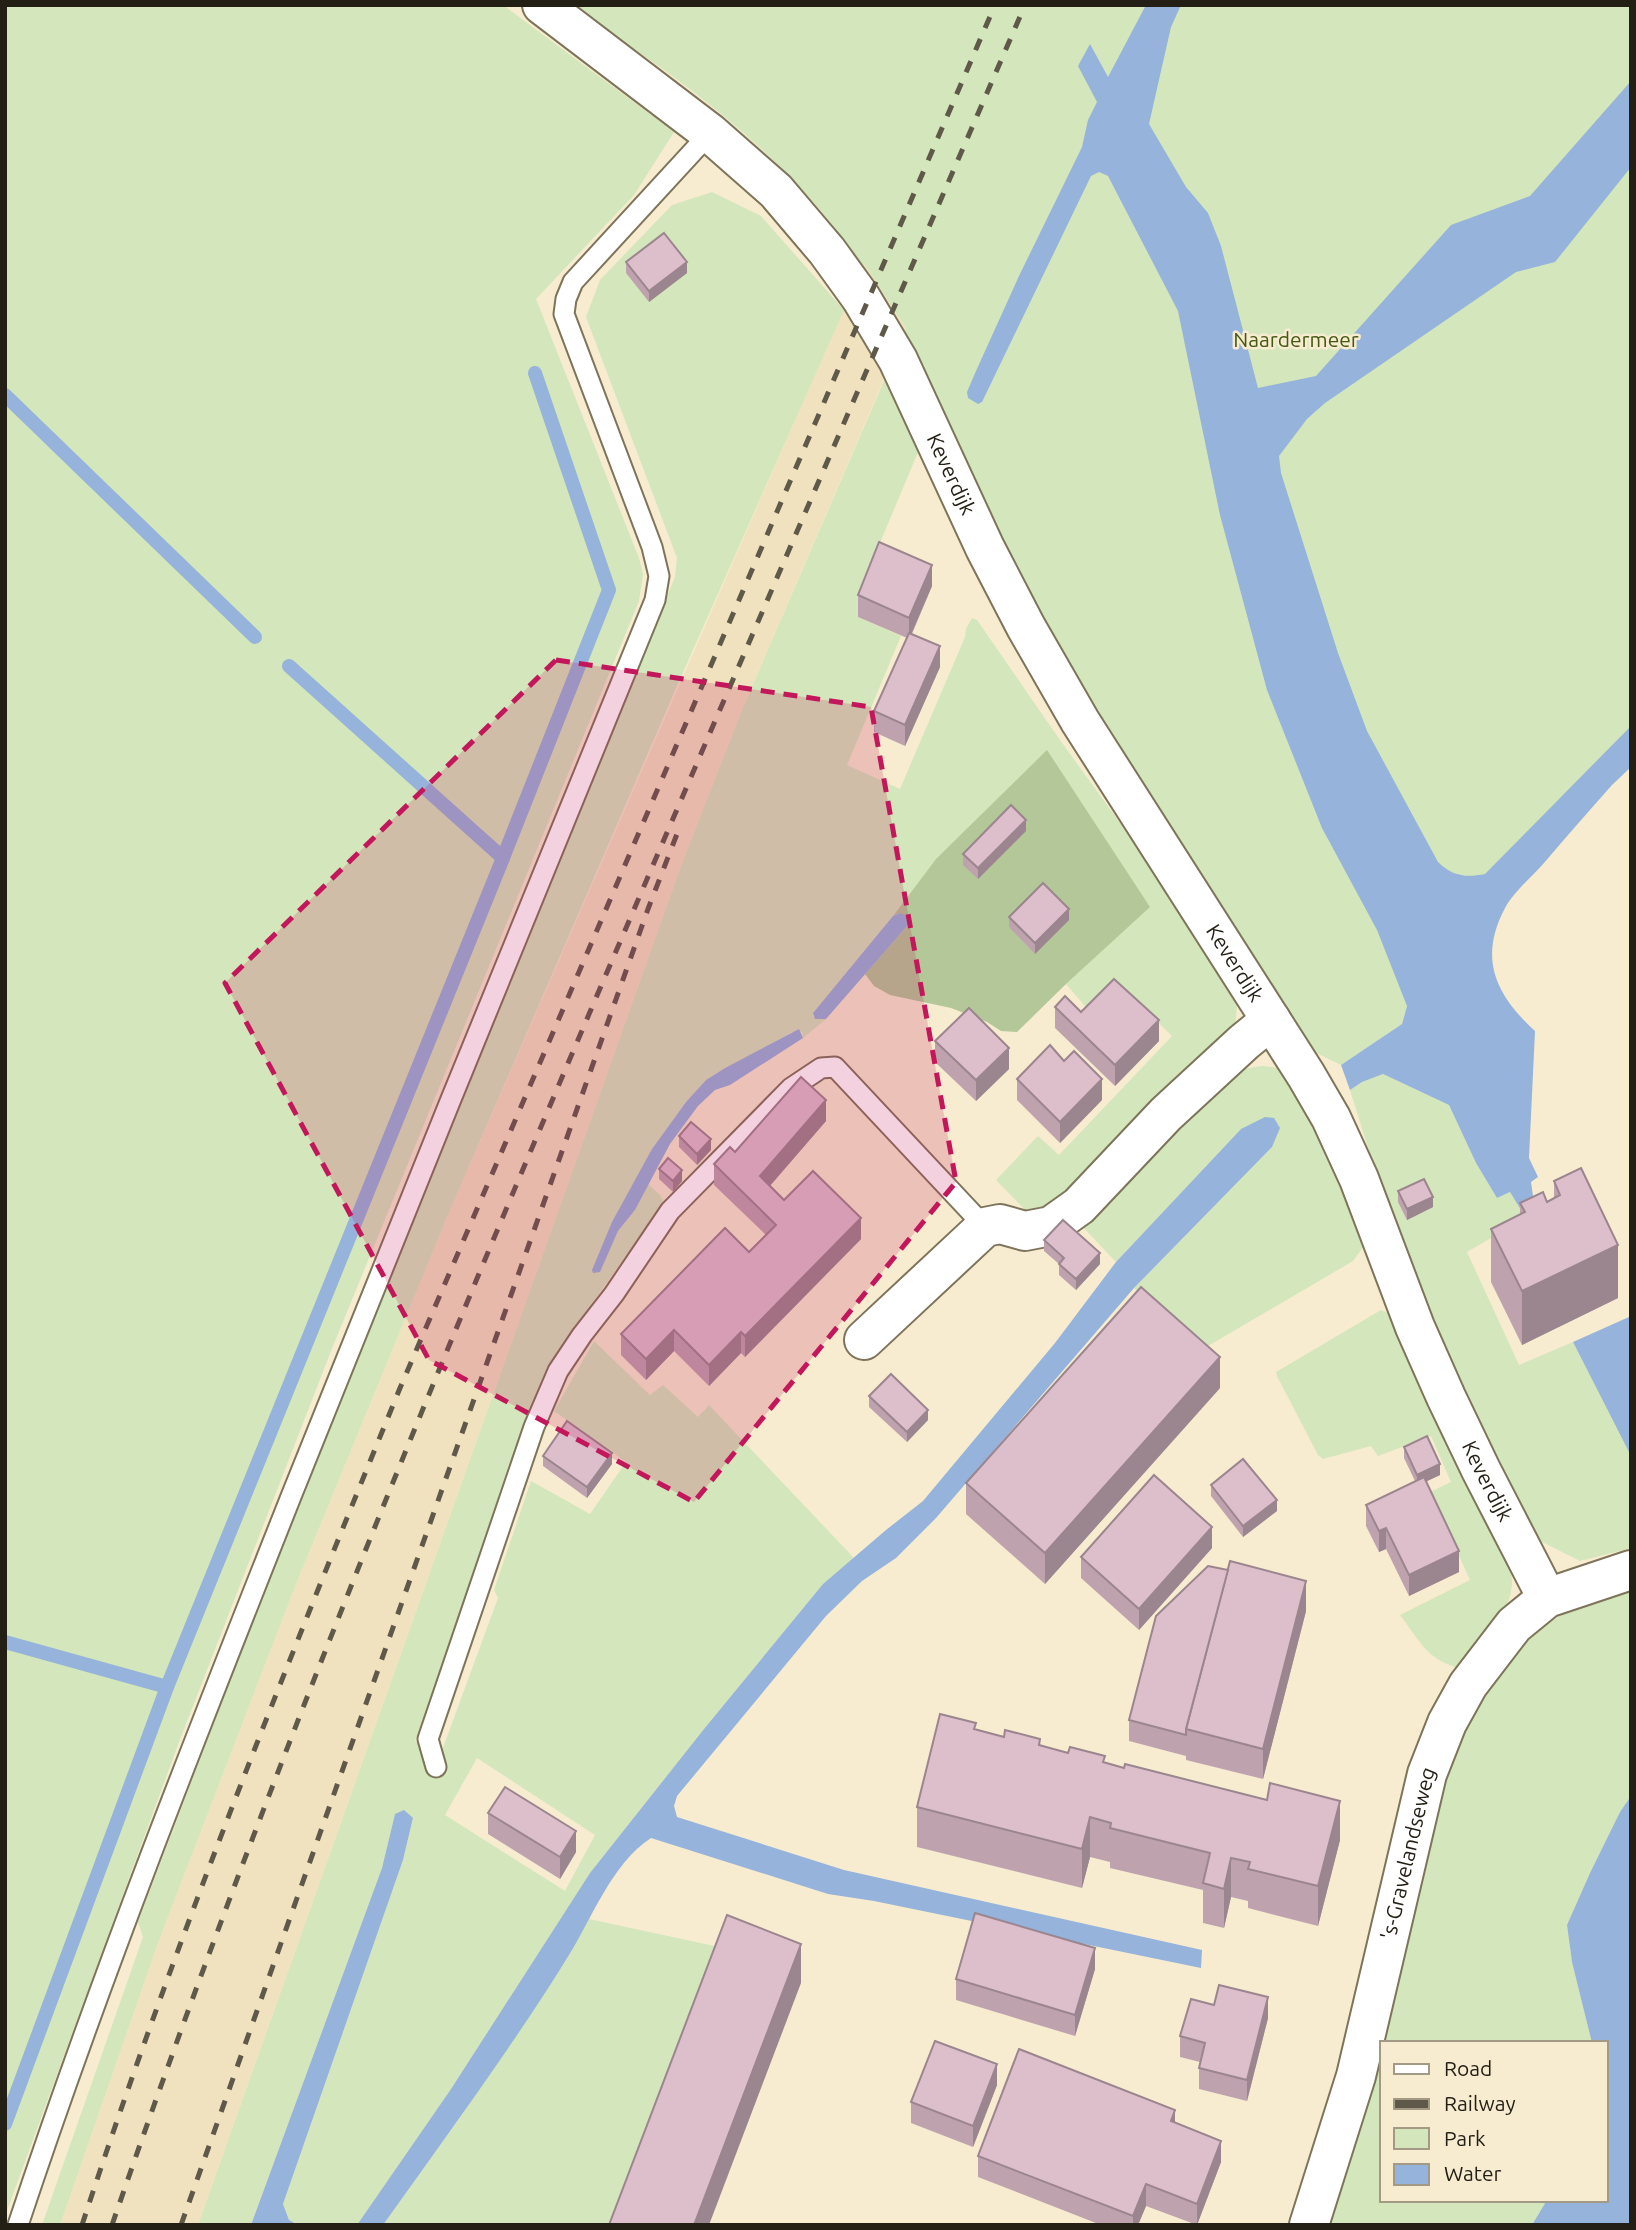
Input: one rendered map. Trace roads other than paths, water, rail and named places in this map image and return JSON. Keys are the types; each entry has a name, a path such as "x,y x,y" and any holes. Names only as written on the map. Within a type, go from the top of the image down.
{"street":[{"name":"Keverdijk","path":"542,5 710,134 776,191 827,251 861,298 898,360 985,548 1080,721 1331,1118 1359,1179 1415,1327 1441,1385 1547,1598"},
{"name":"Keverdijk","path":"985,1227 1000,1224 1026,1231 1051,1226 1079,1206 1166,1114 1271,1020"},
{"path":"864,1339 985,1227"},
{"name":"'s-Gravelandseweg","path":"1309,2225 1356,2076 1427,1774 1447,1723 1468,1685 1514,1625 1547,1598 1631,1570"}],"lane":[{"path":"18,2225 137,1891 213,1693 405,1210 654,600 659,576 652,547 564,314 566,299 573,282 710,134"},
{"path":"436,1767 428,1740 534,1427 558,1371 670,1211 791,1088 821,1068 835,1067 985,1227"}],"water":[{"path":"1146,5 1181,5 1171,27 1149,124 1186,187 1208,213 1221,246 1258,388 1316,376 1451,225 1530,196 1631,81 1631,167 1555,262 1516,272 1325,403 1307,419 1279,456 1281,473 1338,653 1367,731 1443,867 1460,875 1485,874 1631,726 1631,767 1513,896 1497,926 1492,960 1495,975 1510,1004 1535,1031 1529,1158 1538,1177 1531,1182 1534,1203 1521,1210 1510,1192 1497,1198 1476,1163 1449,1105 1383,1074 1350,1090 1341,1065 1402,1024 1407,1006 1377,930 1322,828 1267,690 1220,515 1178,311 1108,176 1099,172 1091,176 982,402 978,404 968,398 967,392 1019,276 1082,147 1088,120 1097,102 1078,66 1090,44 1108,77"},
{"path":"900,913 906,916 908,925 826,1019 815,1019 813,1013 893,916"},
{"path":"799,1029 803,1038 730,1085 715,1090 698,1106 670,1144 635,1210 618,1231 600,1272 593,1273 612,1222 652,1149 686,1102 706,1080"},
{"path":"1265,1117 1274,1118 1280,1128 1272,1147 1134,1288 936,1518 896,1558 862,1581 826,1616 677,1796 674,1806 677,1817 844,1870 1202,1950 1201,1968 828,1894 651,1838 637,1849 613,1878 566,1960 522,2028 383,2225 357,2225 451,2089 590,1873 704,1729 823,1584 923,1501 1055,1343 1116,1262 1241,1129"},
{"path":"1629,1317 1631,1321 1631,1456 1573,1342"},
{"path":"1631,1796 1631,2225 1532,2225 1546,2202 1608,2202 1608,2041 1592,2041 1572,1962 1567,1925 1620,1812"},
{"path":"404,1810 413,1818 403,1860 283,2204 289,2220 298,2225 251,2225 382,1868 395,1814"}],"waterway":[{"path":"289,666 503,858 609,590 535,373"},
{"path":"5,395 255,637"},
{"path":"5,2124 167,1687 503,858"},
{"path":"5,1642 167,1687"}],"railway":[{"path":"82,2225 194,1908 274,1699 400,1388 995,5"},
{"path":"112,2225 230,1898 421,1414 623,935 1025,5"},
{"path":"181,2225 648,909 677,834"}],"park label":[{"name":"Naardermeer","path":"1296,340"}]}
